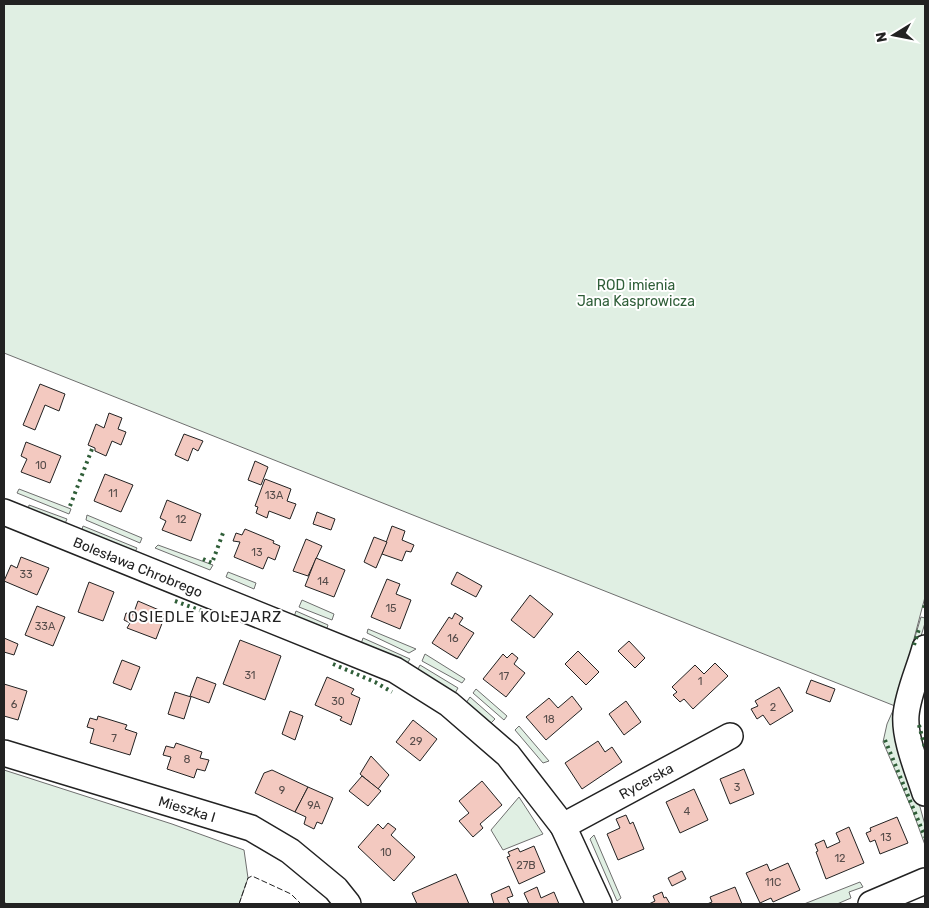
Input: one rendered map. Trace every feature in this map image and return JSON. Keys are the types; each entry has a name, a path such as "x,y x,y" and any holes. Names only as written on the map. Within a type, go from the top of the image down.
{"street":[{"name":"Bolesława Chrobrego","path":"4,512 395,670 449,704 508,755 563,826 599,904"},
{"path":"925,648 906,716 909,739 925,793"},
{"name":"Rycerska","path":"563,826 730,736"},
{"name":"Mieszka I","path":"4,753 251,828 290,851 336,889 348,904"},
{"path":"872,904 925,881"}],"green space":[{"name":"ROD imienia Jana Kasprowicza","path":"4,4 925,4 925,597 911,650 921,617 925,618 925,623 900,705 909,767 925,825 925,845 883,742 887,724 895,706 4,353"},
{"path":"19,489 71,509 69,514 17,493"},
{"path":"29,505 67,519 64,526 28,511"},
{"path":"87,515 142,538 140,543 86,520"},
{"path":"83,526 137,548 134,554 81,533"},
{"path":"158,545 213,565 210,570 155,548"},
{"path":"228,572 256,583 254,589 226,577"},
{"path":"302,600 334,614 332,620 299,607"},
{"path":"296,611 328,625 326,631 294,617"},
{"path":"368,629 416,649 409,653 367,633"},
{"path":"363,638 410,659 406,665 361,644"},
{"path":"425,654 465,679 462,683 422,661"},
{"path":"420,665 458,688 454,695 417,671"},
{"path":"476,689 507,716 504,720 473,693"},
{"path":"470,697 495,719 490,724 466,703"},
{"path":"519,726 549,761 543,763 515,730"},
{"path":"4,770 172,824 244,850 248,878 239,904 6,904 4,901"},
{"path":"519,797 543,834 503,850 491,830"},
{"path":"594,835 621,898 617,901 590,839"},
{"path":"860,882 863,887 849,892 851,898 837,904 804,904"}],"building":[{"path":"40,384 65,394 59,411 45,405 35,430 23,425"},
{"path":"109,413 122,418 118,429 126,432 121,445 112,441 106,456 88,445 96,424 104,428"},
{"path":"184,434 203,441 198,451 193,448 188,461 175,455"},
{"path":"26,442 61,456 50,483 21,472 27,459 21,456"},
{"path":"255,461 268,467 261,485 248,480"},
{"path":"105,474 133,485 121,512 94,501"},
{"path":"265,479 291,489 287,501 296,504 290,519 269,511 267,518 256,513 258,507 255,506"},
{"path":"167,500 201,514 191,541 162,530 166,521 160,518"},
{"path":"317,512 335,519 331,530 313,524"},
{"path":"392,526 405,531 402,540 414,545 411,552 406,551 402,561 382,554"},
{"path":"245,529 274,541 273,543 280,546 275,560 268,557 263,569 234,557 240,542 233,541 236,533 242,535"},
{"path":"374,537 387,542 376,568 364,562"},
{"path":"306,539 322,546 308,576 293,571"},
{"path":"21,557 49,568 37,595 4,581 11,565 17,568"},
{"path":"316,558 345,570 334,597 305,586"},
{"path":"457,572 482,586 476,597 451,584"},
{"path":"387,579 400,584 396,594 411,600 400,629 371,617"},
{"path":"89,582 114,592 103,621 78,612"},
{"path":"530,595 553,614 534,638 511,620"},
{"path":"138,601 166,613 156,639 127,628 130,623 124,620 126,613 133,615"},
{"path":"37,606 65,617 53,646 25,635"},
{"path":"455,613 463,618 459,624 474,633 457,659 432,643 449,617 452,619"},
{"path":"4,638 18,644 14,655 4,652"},
{"path":"240,640 281,656 265,700 223,684"},
{"path":"629,641 645,658 635,668 618,651"},
{"path":"578,651 599,672 586,685 565,664"},
{"path":"512,653 518,658 514,664 525,673 506,697 483,679 503,654 507,658"},
{"path":"122,660 140,667 131,690 113,683"},
{"path":"715,663 728,676 693,709 684,699 680,702 673,695 677,692 672,687 695,665 704,674"},
{"path":"197,677 216,684 209,703 190,696"},
{"path":"327,677 354,689 351,694 360,698 351,725 340,720 342,717 315,705"},
{"path":"811,680 835,689 830,702 806,693"},
{"path":"4,684 27,691 18,720 4,716"},
{"path":"779,687 793,711 770,725 763,715 757,719 751,709 758,706 755,701"},
{"path":"175,692 191,697 184,719 168,714"},
{"path":"572,696 582,709 546,740 526,717 549,698 558,708"},
{"path":"626,701 641,722 624,735 609,714"},
{"path":"290,711 303,716 295,740 282,734"},
{"path":"98,716 127,725 125,729 137,733 130,755 90,743 94,729 87,727 90,718 97,720"},
{"path":"413,720 437,739 420,761 396,742"},
{"path":"598,741 605,752 612,747 622,762 582,789 565,763"},
{"path":"176,743 202,752 200,758 209,760 205,771 197,769 194,778 167,769 171,757 163,755 166,746 174,748"},
{"path":"371,756 389,775 378,789 360,774"},
{"path":"744,769 754,794 730,804 720,779"},
{"path":"272,770 308,787 295,812 255,793 264,773"},
{"path":"362,776 381,791 368,806 349,791"},
{"path":"482,781 502,805 480,824 483,828 473,837 459,821 469,813 459,801"},
{"path":"308,787 333,798 322,824 317,822 314,829 304,824 306,817 295,812"},
{"path":"694,789 708,820 680,833 666,802"},
{"path":"626,815 630,824 633,822 644,849 618,860 607,834 620,828 616,819"},
{"path":"897,817 908,843 880,854 875,840 870,842 866,833 871,831 870,828"},
{"path":"388,823 396,829 391,835 415,857 394,881 358,847 378,824 383,829"},
{"path":"849,827 864,863 826,879 815,844 824,840 827,848 840,842 836,833"},
{"path":"534,846 545,872 519,884 507,857 510,856 508,852 518,848 520,852"},
{"path":"788,863 800,890 773,902 771,898 760,903 746,873 767,864 770,871"},
{"path":"682,871 686,879 672,886 668,878"},
{"path":"456,874 469,904 417,904 412,893"},
{"path":"509,886 513,896 507,898 510,904 494,904 491,894"},
{"path":"537,887 541,898 554,892 559,904 529,904 524,893"},
{"path":"735,887 742,904 707,904 712,902 710,897"},
{"path":"662,892 664,898 666,897 670,904 649,904 655,901 653,896"}],"hedge":[{"path":"70,506 92,449"},
{"path":"203,559 212,563 223,533"},
{"path":"175,601 202,611"},
{"path":"924,608 925,604"},
{"path":"914,645 919,629"},
{"path":"333,664 375,682 392,692"},
{"path":"919,725 925,748"},
{"path":"885,740 925,837"}],"fence":[{"path":"239,904 248,878 252,876 291,894 301,904"}],"district":[{"name":"OSIEDLE KOLEJARZ","path":"205,617"}]}
